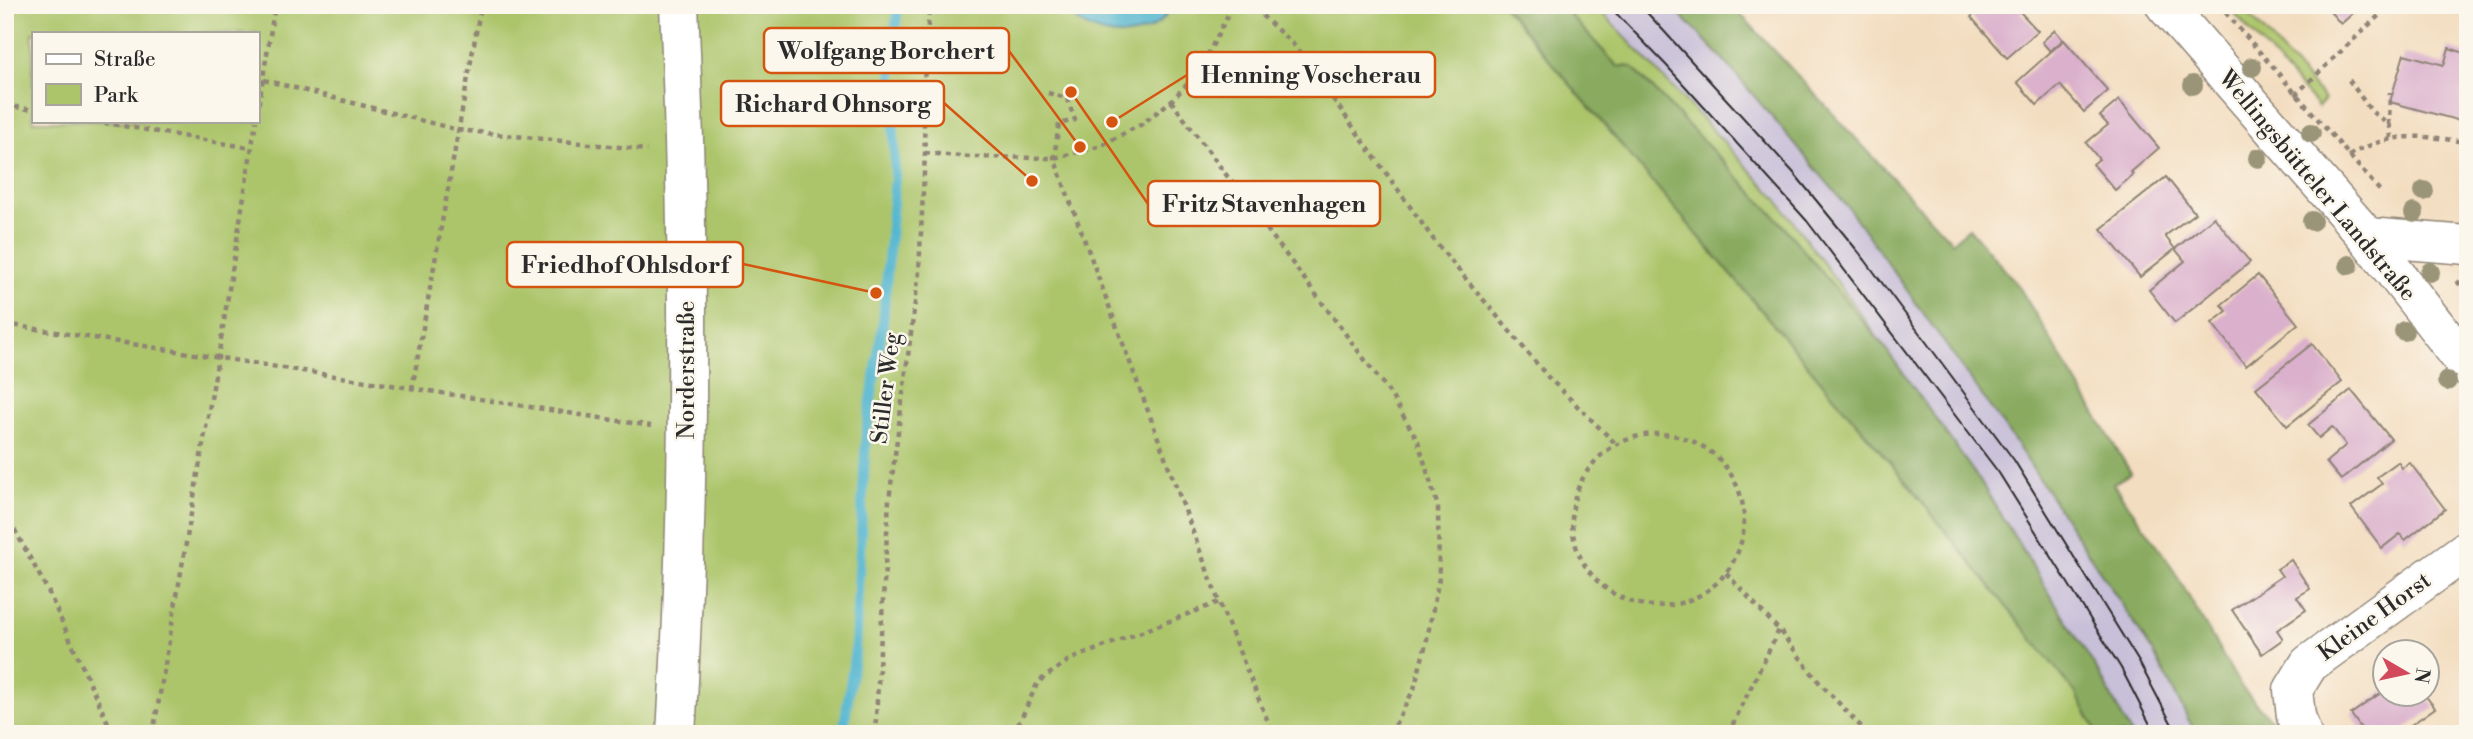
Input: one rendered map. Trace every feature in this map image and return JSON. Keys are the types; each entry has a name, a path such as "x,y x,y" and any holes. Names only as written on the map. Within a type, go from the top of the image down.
{"street":[{"name":"Norderstraße","path":"676,734 682,633 687,432 686,155 678,5"},
{"name":"Wellingsbütteler Landstraße","path":"2179,10 2267,122 2367,237 2468,367"},
{"path":"2367,237 2468,245"},
{"name":"Kleine Horst","path":"2302,734 2295,716 2293,690 2309,664 2468,549"}],"path":[{"path":"259,104 275,5"},
{"path":"412,389 481,5"},
{"name":"Stiller Weg","path":"874,734 889,500 919,272 925,153 923,97 931,5"},
{"path":"925,153 1054,159 1098,148 1142,124 1171,101 1199,72 1234,5 1255,9 1296,47 1436,243 1548,376 1617,445"},
{"path":"2219,5 2386,198"},
{"path":"2267,122 2390,5"},
{"path":"264,80 458,130 686,155"},
{"path":"2349,80 2371,111 2389,126"},
{"path":"2390,92 2391,138"},
{"path":"1048,93 1067,98 1075,120 1059,124 1054,159 1219,602 1273,734"},
{"path":"1171,101 1389,392 1418,441 1438,507 1439,578 1414,689 1390,734"},
{"path":"5,105 32,110"},
{"path":"100,122 251,148"},
{"path":"153,734 256,122"},
{"path":"2316,178 2366,146 2391,138 2428,136 2468,143"},
{"path":"2422,241 2468,294"},
{"path":"5,324 687,432"},
{"path":"1658,434 1681,437 1704,446 1722,462 1735,482 1743,505 1744,529 1739,552 1726,573 1709,590 1688,601 1661,607 1634,603 1609,591 1590,572 1577,547 1572,520 1576,493 1589,468 1609,449 1634,437 1658,434"},
{"path":"5,512 48,591 113,734"},
{"path":"1726,573 1779,630 1818,681 1868,734"},
{"path":"1014,734 1038,682 1069,660 1219,602"},
{"path":"1728,734 1779,630"}],"shaded area":[{"path":"1595,5 1671,5 1723,59 1847,206 2017,445 2153,652 2196,734 2131,734 2100,675 1980,481 1798,227 1776,198"}],"green space":[{"path":"5,5 1503,5 1893,466 2076,692 2098,734 5,734"},
{"path":"1503,5 1561,5 1617,66 1632,67 1774,215 1886,349 1980,481 2100,675 2131,734 2098,734 2075,692 1893,466"},
{"path":"1561,5 1595,5 1776,198 1886,349 1774,215 1632,67 1617,66"},
{"path":"1671,5 1732,5 1952,242 1969,228 2018,285 2131,473 2113,484 2166,557 2241,687 2284,734 2196,734 2153,652 2017,445 1847,206 1723,59"},
{"path":"2232,5 2241,5 2325,100 2318,107 2231,10"}],"water":[{"path":"1063,5 1172,5 1155,26 1117,35 1104,33 1079,22"}],"building":[{"path":"1984,5 2029,5 2021,13 2038,31 2007,58 1971,17"},
{"path":"2324,5 2362,5 2341,24"},
{"path":"2055,30 2063,40 2050,51 2042,42"},
{"path":"2064,40 2108,91 2084,112 2060,85 2037,105 2017,82"},
{"path":"2449,48 2468,54 2468,123 2390,102 2404,54 2444,65"},
{"path":"2119,100 2159,148 2115,190 2093,164 2099,159 2086,143 2108,125 2100,116"},
{"path":"2166,177 2195,213 2165,236 2175,249 2140,277 2101,229"},
{"path":"2214,217 2250,262 2175,323 2149,290 2185,261 2175,249"},
{"path":"2258,275 2298,324 2246,366 2212,323 2227,311 2221,305"},
{"path":"2312,344 2342,382 2287,426 2256,388"},
{"path":"2351,390 2391,439 2341,480 2326,462 2346,445 2332,427 2319,438 2308,425"},
{"path":"2398,462 2402,468 2410,463 2445,509 2405,540 2400,534 2382,548 2351,507 2382,484 2377,477"},
{"path":"2291,560 2310,589 2297,597 2306,610 2277,630 2283,639 2262,654 2232,610 2282,576 2277,569"},
{"path":"2372,699 2372,708 2435,708 2398,734 2365,734 2351,714"}],"waterway":[{"path":"843,734 855,650 866,433 883,322 895,177 892,67 898,5"}],"tram line":[{"path":"1608,5 1807,221 1999,473 2121,668 2155,734"},
{"path":"1640,5 1793,172 1865,260 2014,460 2139,662 2177,734"}],"place":[{"name":"Fritz Stavenhagen","path":"1071,92"},
{"name":"Henning Voscherau","path":"1112,122"},
{"name":"Wolfgang Borchert","path":"1080,147"},
{"name":"Richard Ohnsorg","path":"1032,181"},
{"name":"Friedhof Ohlsdorf","path":"876,293"}]}
